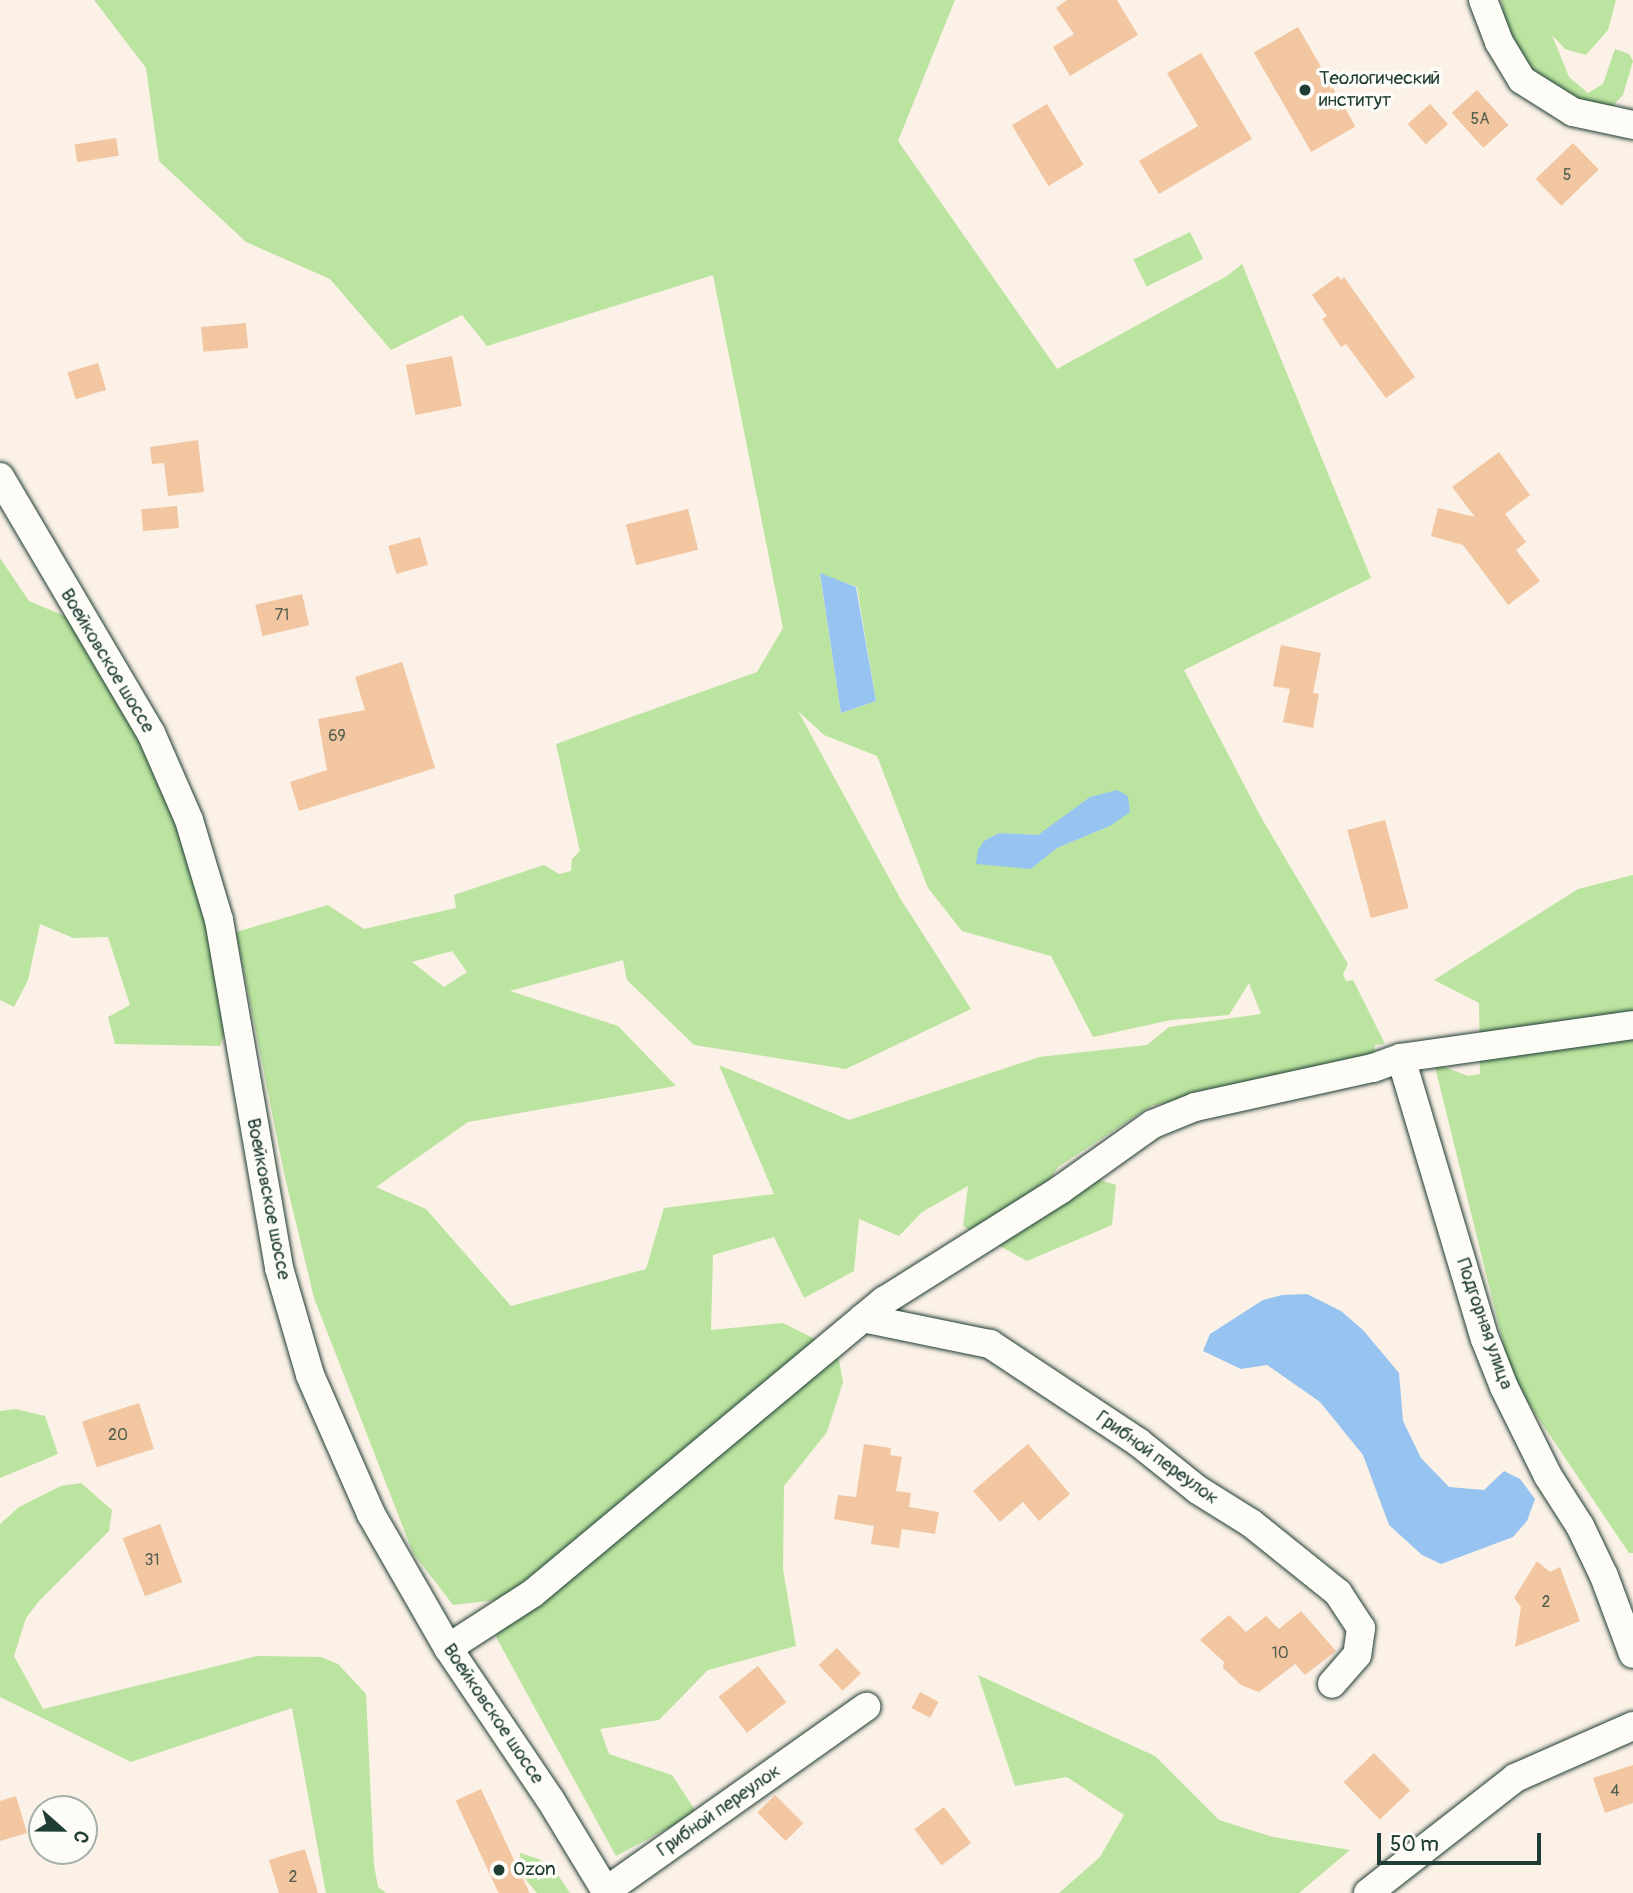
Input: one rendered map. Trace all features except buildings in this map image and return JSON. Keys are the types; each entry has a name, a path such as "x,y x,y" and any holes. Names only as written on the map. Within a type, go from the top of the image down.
{"street":[{"path":"1483,0 1499,42 1521,80 1573,112 1633,125"},
{"name":"Воейковское шоссе","path":"0,477 151,733 189,820 219,920 279,1268 310,1376 371,1514 448,1648 550,1799 607,1892"},
{"path":"448,1648 533,1593 884,1301 1060,1190 1153,1124 1195,1107 1373,1068 1401,1058 1633,1025"},
{"name":"Подгорная улица","path":"1401,1058 1485,1339 1504,1387 1548,1476 1580,1526 1598,1563 1633,1654"},
{"name":"Грибной переулок","path":"863,1318 990,1344 1128,1435 1198,1490 1251,1523 1338,1593 1361,1628 1357,1655 1332,1684"},
{"name":"Грибной переулок","path":"607,1892 866,1707"},
{"path":"1368,1893 1514,1778 1633,1726"}],"green space":[{"path":"94,0 955,0 898,141 1057,369 1227,276 1242,264 1371,578 1184,670 1262,819 1348,964 1343,974 1346,981 1353,980 1385,1044 1375,1045 1374,1054 1151,1106 1058,1167 1047,1184 1072,1171 1116,1185 1112,1225 1027,1261 963,1226 968,1186 922,1212 899,1236 859,1219 854,1271 804,1298 774,1237 713,1255 711,1330 783,1323 837,1350 843,1382 827,1432 784,1486 783,1569 796,1646 708,1670 659,1720 600,1729 609,1754 672,1775 697,1813 616,1856 496,1637 505,1599 453,1605 413,1553 314,1298 284,1173 236,932 328,905 364,929 456,908 454,895 544,865 559,874 571,871 572,859 580,851 556,744 757,672 783,628 713,275 487,346 462,315 391,350 330,279 246,242 159,161 146,68","holes":["820,574 857,587 876,701 841,713","798,711 824,735 877,756 928,888 962,931 1051,956 1093,1037 1171,1020 1229,1015 1249,983 1261,1014 1169,1027 1147,1045 1039,1057 849,1120 719,1065 774,1194 664,1208 646,1269 511,1306 426,1209 376,1187 468,1122 676,1086 618,1026 510,991 623,960 627,980 694,1045 846,1069 971,1009 900,898","1052,826 1110,826 1057,848 1031,869 984,841 999,833 1038,835","452,951 467,972 444,987 412,962"]},
{"path":"1501,0 1616,0 1608,30 1586,55 1565,49 1552,35 1569,77 1588,93 1603,84 1615,49 1629,54 1633,61 1623,95 1605,114 1538,78 1506,30"},
{"path":"1190,232 1203,259 1147,287 1133,260"},
{"path":"0,558 29,601 67,617 132,722 198,877 226,1029 220,1046 115,1044 108,1017 130,1005 108,937 73,938 40,924 28,980 14,1007 0,1000"},
{"path":"1633,875 1633,1553 1629,1553 1512,1379 1434,1063 1468,1076 1480,1074 1479,1003 1434,980 1578,889"},
{"path":"16,1409 45,1416 58,1454 0,1478 0,1411"},
{"path":"81,1483 112,1510 109,1531 39,1601 26,1618 14,1656 43,1709 257,1656 321,1657 338,1664 366,1694 374,1865 378,1887 386,1893 326,1893 292,1708 131,1762 0,1697 0,1524 19,1507 61,1486"},
{"path":"978,1675 1155,1756 1219,1820 1273,1837 1350,1850 1299,1893 1059,1893 1100,1857 1124,1815 1067,1777 1015,1786"},
{"path":"520,1853 539,1859 556,1872 570,1893 537,1893 521,1874"}],"water":[{"path":"820,573 856,587 876,701 841,713"},
{"path":"1117,790 1128,796 1130,812 1110,826 1057,848 1031,869 976,864 978,850 984,841 999,833 1038,835 1090,797"},
{"path":"1307,1294 1341,1311 1363,1330 1399,1373 1403,1421 1421,1458 1449,1487 1484,1490 1504,1471 1520,1479 1535,1499 1527,1521 1513,1537 1441,1564 1422,1555 1389,1525 1363,1455 1320,1402 1267,1365 1241,1369 1203,1351 1210,1334 1263,1300 1282,1295"}],"place":[{"name":"Теологический институт","path":"1305,90"},
{"name":"Ozon","path":"499,1870"}]}
